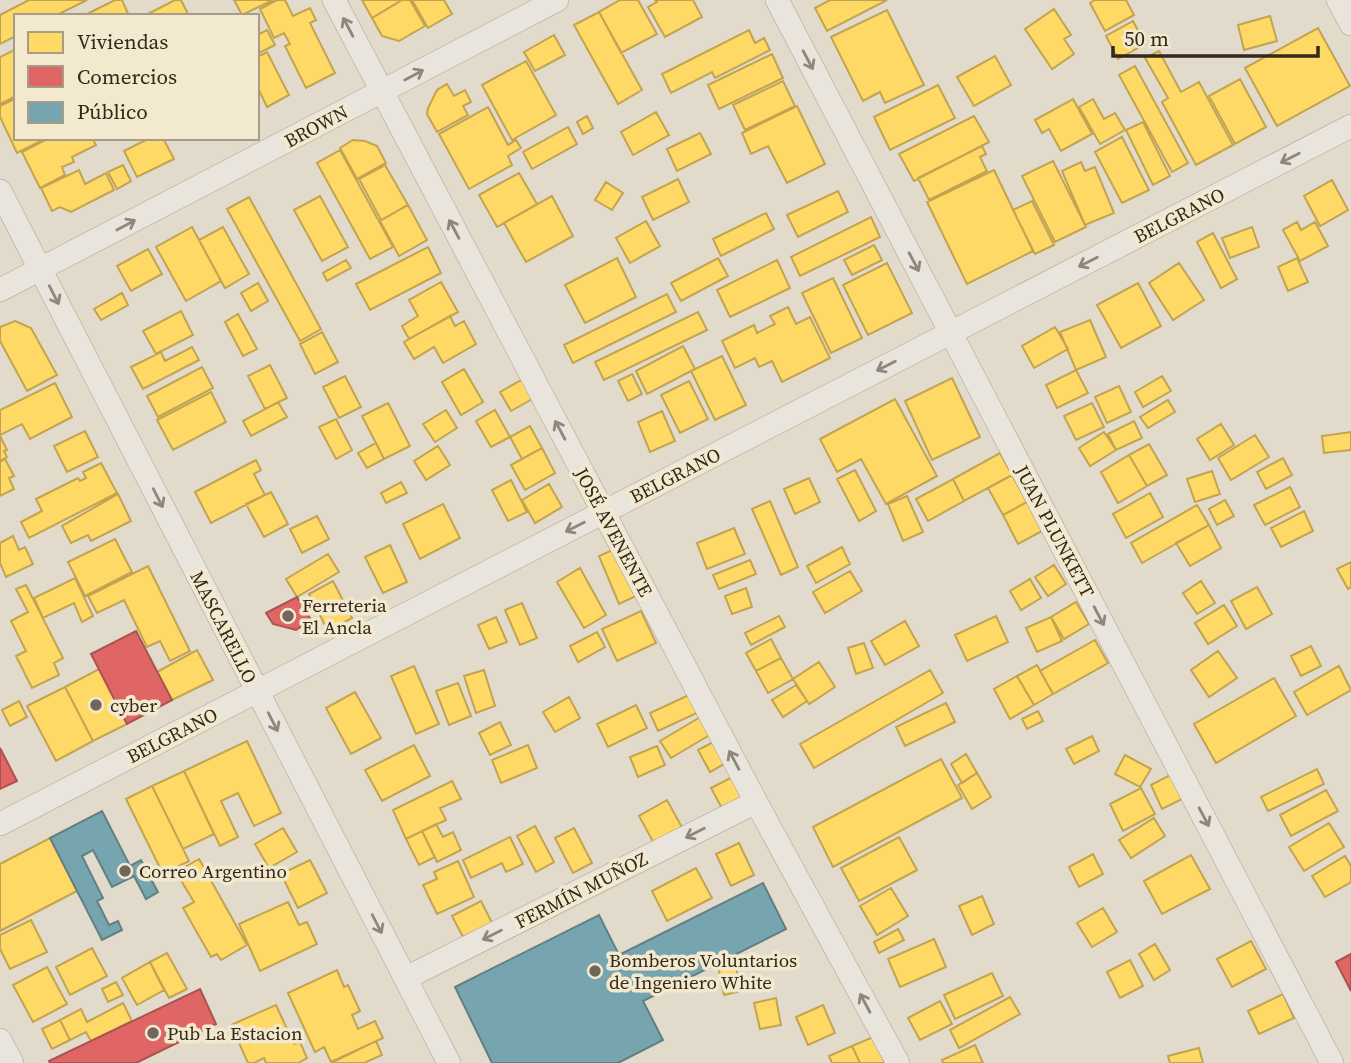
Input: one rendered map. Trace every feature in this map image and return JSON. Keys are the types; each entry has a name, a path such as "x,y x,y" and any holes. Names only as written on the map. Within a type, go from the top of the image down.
{"street":[{"name":"JOSÉ AVENENTE","path":"334,0 757,802 898,1063"},
{"name":"BROWN","path":"0,290 557,0"},
{"name":"JUAN PLUNKETT","path":"777,0 1332,1063"},
{"path":"1338,0 1351,24"},
{"name":"BELGRANO","path":"0,824 1351,126"},
{"name":"MASCARELLO","path":"0,191 449,1063"},
{"name":"FERMÍN MUÑOZ","path":"405,978 757,802"},
{"path":"0,1040 12,1063"}],"building: Viviendas":[{"path":"29,0 87,0 59,14 14,14 14,37 0,44 0,15"},
{"path":"115,0 122,0 128,14 87,14"},
{"path":"175,0 181,0 188,14 148,14"},
{"path":"234,0 273,0 244,14 241,14"},
{"path":"277,0 285,0 293,16 310,8 316,20 310,23 335,73 306,88 285,46 290,44 284,33 274,38 260,9"},
{"path":"362,0 402,0 372,18"},
{"path":"402,0 410,0 425,26 399,41 382,36 372,18"},
{"path":"412,0 444,0 452,14 428,28"},
{"path":"620,0 638,0 657,34 621,53 599,12"},
{"path":"655,0 693,0 702,17 665,37 648,7 657,2"},
{"path":"830,0 887,0 827,31 815,8"},
{"path":"1095,0 1126,0 1134,15 1105,31 1090,3"},
{"path":"1054,9 1071,35 1064,39 1074,54 1052,69 1025,29"},
{"path":"887,10 924,85 885,103 880,92 863,101 831,37"},
{"path":"599,12 642,90 618,104 574,25"},
{"path":"1270,16 1277,41 1244,50 1238,25"},
{"path":"1133,21 1145,44 1118,59 1106,36"},
{"path":"1318,28 1350,86 1277,126 1245,68"},
{"path":"267,30 275,45 259,53 259,34"},
{"path":"749,30 755,43 764,38 770,50 715,78 712,72 671,93 662,74"},
{"path":"554,35 565,55 535,71 524,52"},
{"path":"14,50 14,97 0,104 0,57"},
{"path":"1159,51 1181,92 1199,82 1233,145 1196,165 1162,102 1168,98 1145,58"},
{"path":"267,52 289,95 267,107 259,90 259,56"},
{"path":"772,54 783,78 719,109 708,85"},
{"path":"995,56 1011,85 974,106 957,77"},
{"path":"526,61 556,115 512,140 482,85"},
{"path":"1135,66 1188,163 1172,172 1119,75"},
{"path":"1240,79 1266,127 1235,144 1209,96"},
{"path":"783,81 795,106 745,130 733,105"},
{"path":"447,84 454,96 465,90 471,102 463,106 468,115 437,132 427,114 428,108 437,90"},
{"path":"938,85 955,118 890,150 874,117"},
{"path":"14,99 14,140 43,140 17,153 0,117 0,106"},
{"path":"1073,99 1092,134 1061,151 1049,129 1042,133 1035,120"},
{"path":"1093,99 1104,119 1115,113 1125,130 1100,144 1079,107"},
{"path":"797,106 825,164 787,183 768,146 751,154 742,133"},
{"path":"488,107 508,145 516,140 521,148 508,156 512,165 469,189 439,134"},
{"path":"656,112 669,135 633,155 621,132"},
{"path":"587,116 593,128 583,134 577,122"},
{"path":"974,116 989,142 914,181 899,154"},
{"path":"1143,122 1170,176 1153,185 1126,130"},
{"path":"568,127 577,144 532,169 523,152"},
{"path":"700,133 711,154 677,171 667,149"},
{"path":"1122,137 1149,190 1122,203 1095,152"},
{"path":"45,140 93,140 96,145 72,157 74,162 62,167 65,175 40,188 22,152"},
{"path":"146,140 164,140 174,159 137,177 124,151"},
{"path":"353,140 377,146 386,163 357,179 340,148"},
{"path":"982,146 986,154 980,157 987,171 929,200 918,178"},
{"path":"340,150 393,247 370,259 317,163"},
{"path":"1053,161 1086,227 1055,242 1022,176"},
{"path":"1081,162 1085,171 1095,167 1114,213 1085,225 1062,171"},
{"path":"123,165 131,181 117,189 108,172"},
{"path":"385,165 408,205 381,220 359,179"},
{"path":"79,170 85,184 106,173 114,190 71,212 60,207 52,211 41,188"},
{"path":"994,170 1033,251 967,284 927,202"},
{"path":"519,173 537,204 497,227 479,195"},
{"path":"678,179 689,202 653,220 642,197"},
{"path":"1332,180 1348,210 1320,226 1304,196"},
{"path":"606,182 623,193 612,210 595,200"},
{"path":"838,191 848,212 798,237 787,215"},
{"path":"320,196 348,247 322,261 294,210"},
{"path":"552,196 573,236 526,262 504,223"},
{"path":"249,197 321,329 300,341 227,209"},
{"path":"1032,201 1054,245 1035,254 1013,210"},
{"path":"408,205 427,240 399,256 380,221"},
{"path":"766,213 774,229 721,256 713,239"},
{"path":"871,217 880,237 800,276 791,257"},
{"path":"646,221 660,246 630,263 616,238"},
{"path":"1297,222 1301,230 1315,222 1328,246 1300,261 1283,230"},
{"path":"192,227 221,281 186,301 156,247"},
{"path":"223,227 249,274 225,288 199,240"},
{"path":"1252,227 1259,247 1230,258 1222,238"},
{"path":"1213,233 1237,279 1221,288 1197,242"},
{"path":"874,245 882,260 852,275 844,260"},
{"path":"428,247 441,273 370,310 356,284"},
{"path":"148,249 162,274 131,291 117,266"},
{"path":"617,258 636,297 585,323 565,285"},
{"path":"718,258 728,276 681,301 671,283"},
{"path":"1297,258 1308,282 1288,291 1278,267"},
{"path":"346,260 351,268 327,281 323,273"},
{"path":"777,260 790,288 730,317 717,290"},
{"path":"887,263 912,313 868,335 843,285"},
{"path":"1179,263 1204,300 1173,320 1149,283"},
{"path":"833,278 862,338 831,353 802,293"},
{"path":"441,282 458,312 409,339 402,326 418,316 409,300"},
{"path":"258,283 268,301 251,311 241,293"},
{"path":"1138,283 1161,326 1121,348 1097,305"},
{"path":"122,293 128,305 101,320 94,309"},
{"path":"667,294 676,312 573,363 564,345"},
{"path":"788,307 796,324 810,317 830,358 782,382 772,361 759,367 755,358 735,368 722,341 754,325 757,333 775,324 770,316"},
{"path":"181,311 193,335 156,354 143,331"},
{"path":"698,312 707,330 604,380 595,362"},
{"path":"238,314 257,349 243,356 225,322"},
{"path":"450,316 455,326 464,321 476,344 443,363 434,347 414,359 404,342"},
{"path":"1090,320 1106,357 1076,370 1060,332"},
{"path":"15,321 31,328 57,375 27,391 0,341 0,327"},
{"path":"1055,327 1068,349 1034,368 1022,346"},
{"path":"322,332 338,362 315,374 300,344"},
{"path":"683,346 695,369 647,394 636,371"},
{"path":"192,347 199,360 143,389 131,367 161,352 165,361"},
{"path":"722,356 746,405 715,420 691,371"},
{"path":"270,365 287,398 265,409 248,376"},
{"path":"202,367 213,388 158,417 147,396"},
{"path":"464,369 483,402 461,415 442,382"},
{"path":"1076,370 1088,393 1057,408 1046,385"},
{"path":"632,374 642,394 628,401 618,381"},
{"path":"345,376 361,407 339,418 323,387"},
{"path":"1162,376 1171,391 1143,407 1135,392"},
{"path":"952,378 980,437 932,460 905,401"},
{"path":"523,379 534,398 511,411 500,392"},
{"path":"689,381 708,419 680,433 661,395"},
{"path":"55,383 72,417 30,439 22,424 0,435 0,410"},
{"path":"1119,386 1131,412 1107,423 1095,397"},
{"path":"211,392 226,422 173,450 157,420"},
{"path":"895,399 937,476 886,504 861,459 837,472 820,439"},
{"path":"1168,400 1175,412 1148,428 1140,417"},
{"path":"278,402 287,417 251,436 243,421"},
{"path":"388,403 410,446 384,459 362,416"},
{"path":"1092,403 1104,427 1076,440 1064,416"},
{"path":"446,410 457,428 435,442 423,424"},
{"path":"495,410 510,437 491,447 476,421"},
{"path":"662,411 675,441 650,452 638,422"},
{"path":"336,419 352,450 336,459 319,427"},
{"path":"1134,421 1142,438 1116,450 1108,434"},
{"path":"1221,424 1234,445 1210,460 1197,439"},
{"path":"530,426 542,448 522,459 510,437"},
{"path":"85,431 98,457 67,472 54,446"},
{"path":"1104,432 1116,450 1090,466 1079,448"},
{"path":"1351,432 1351,450 1324,453 1322,436"},
{"path":"1255,435 1269,457 1231,480 1218,458"},
{"path":"0,436 7,450 4,451 7,457 0,461"},
{"path":"376,443 384,459 367,468 358,453"},
{"path":"1149,444 1167,475 1147,486 1129,455"},
{"path":"438,446 450,465 426,480 414,461"},
{"path":"542,448 555,473 525,490 511,465"},
{"path":"1000,453 1012,475 964,501 953,479"},
{"path":"1129,455 1147,486 1118,503 1101,472"},
{"path":"1283,458 1292,475 1266,489 1257,472"},
{"path":"5,459 14,476 9,478 14,489 0,496 0,462"},
{"path":"256,460 261,470 254,474 265,495 211,523 195,492"},
{"path":"101,463 117,493 29,538 21,522 42,511 36,499 78,478 80,481 86,478 83,472"},
{"path":"855,470 876,511 859,521 837,479"},
{"path":"1212,471 1220,494 1195,502 1187,479"},
{"path":"1012,475 1027,502 1003,515 988,488"},
{"path":"809,478 820,502 795,514 784,489"},
{"path":"953,479 964,501 928,521 916,499"},
{"path":"511,480 527,512 508,521 492,490"},
{"path":"401,482 407,493 386,503 381,493"},
{"path":"549,484 562,507 535,523 522,500"},
{"path":"1290,487 1300,507 1265,525 1254,505"},
{"path":"271,492 288,524 264,537 246,504"},
{"path":"1150,493 1163,517 1126,538 1113,514"},
{"path":"118,494 131,521 91,541 88,535 71,543 62,526"},
{"path":"907,496 923,532 903,541 888,504"},
{"path":"1225,500 1234,516 1217,525 1209,509"},
{"path":"770,501 798,567 781,575 752,509"},
{"path":"1027,502 1042,531 1018,544 1003,515"},
{"path":"443,504 460,538 420,559 403,524"},
{"path":"1197,505 1209,525 1142,563 1131,543"},
{"path":"1304,511 1313,531 1281,547 1271,528"},
{"path":"317,516 329,539 302,553 290,529"},
{"path":"1209,525 1221,548 1190,566 1176,543"},
{"path":"734,528 745,554 707,569 697,543"},
{"path":"13,536 19,550 25,547 33,564 6,577 0,563 0,543"},
{"path":"115,539 132,572 85,596 68,562"},
{"path":"390,545 407,582 383,593 365,557"},
{"path":"842,547 850,564 816,583 807,566"},
{"path":"617,548 636,596 619,604 599,556"},
{"path":"328,554 339,572 297,597 286,579"},
{"path":"750,560 756,574 719,589 713,575"},
{"path":"1351,562 1351,587 1348,589 1337,569"},
{"path":"1054,565 1066,584 1048,596 1035,577"},
{"path":"148,566 190,651 170,661 160,641 147,647 124,600 97,613 88,596"},
{"path":"580,568 606,615 584,628 557,582"},
{"path":"850,571 862,591 825,613 813,592"},
{"path":"75,578 93,616 82,622 74,603 43,618 34,598"},
{"path":"1030,579 1041,598 1021,610 1010,591"},
{"path":"333,581 352,618 328,631 309,594"},
{"path":"1201,581 1215,603 1197,614 1183,593"},
{"path":"26,585 63,658 54,663 59,675 32,688 16,656 26,651 11,621 28,612 16,589"},
{"path":"1257,587 1272,614 1246,629 1231,601"},
{"path":"746,588 752,607 732,614 725,596"},
{"path":"1076,602 1089,624 1064,639 1051,617"},
{"path":"522,603 537,638 520,645 505,610"},
{"path":"1224,605 1237,626 1208,644 1195,623"},
{"path":"641,611 656,643 617,661 602,629"},
{"path":"779,616 785,627 751,645 745,633"},
{"path":"996,616 1008,642 967,661 955,635"},
{"path":"496,617 507,642 489,649 478,625"},
{"path":"1051,617 1062,641 1037,652 1026,628"},
{"path":"905,621 919,646 885,665 871,641"},
{"path":"597,632 605,647 578,662 570,646"},
{"path":"771,639 781,658 756,671 746,653"},
{"path":"1095,640 1108,663 1053,694 1040,671"},
{"path":"864,643 873,668 856,674 848,648"},
{"path":"1311,646 1321,666 1301,676 1291,656"},
{"path":"197,650 213,680 172,700 157,672"},
{"path":"1218,651 1237,678 1209,697 1191,670"},
{"path":"781,658 793,679 768,693 756,671"},
{"path":"819,662 835,687 809,704 793,679"},
{"path":"1037,665 1053,694 1034,705 1017,676"},
{"path":"414,666 439,724 416,734 391,676"},
{"path":"1339,666 1351,690 1307,715 1294,692"},
{"name":"cyber","path":"99,669 127,724 93,741 65,687"},
{"path":"484,670 495,706 476,713 464,676"},
{"path":"930,670 943,693 814,768 800,744"},
{"path":"1017,676 1034,705 1010,719 994,689"},
{"path":"1274,678 1296,716 1216,763 1194,724"},
{"path":"458,683 471,716 449,725 436,691"},
{"path":"796,685 807,701 783,717 772,700"},
{"path":"65,687 93,741 56,761 27,706"},
{"path":"355,692 381,738 351,754 326,708"},
{"path":"691,694 699,712 658,731 650,713"},
{"path":"569,697 580,718 555,732 543,712"},
{"path":"19,701 27,717 10,726 2,710"},
{"path":"946,703 955,722 905,746 896,727"},
{"path":"636,705 647,728 608,747 597,724"},
{"path":"1038,711 1043,721 1027,729 1022,719"},
{"path":"702,716 713,733 671,758 660,741"},
{"path":"500,722 511,745 490,755 479,733"},
{"path":"1092,736 1099,751 1074,764 1066,749"},
{"path":"717,740 729,761 710,772 698,750"},
{"path":"247,741 281,813 254,826 238,793 221,801 238,837 220,846 184,771"},
{"path":"414,745 430,776 382,801 365,770"},
{"path":"528,745 537,768 501,783 492,760"},
{"path":"657,746 665,765 638,777 630,757"},
{"path":"966,754 977,773 962,783 951,764"},
{"path":"1125,755 1151,769 1140,787 1115,774"},
{"path":"941,759 962,798 833,867 813,827"},
{"path":"1317,769 1324,784 1268,811 1261,797"},
{"path":"184,771 214,834 183,849 152,786"},
{"path":"977,773 991,797 972,809 958,785"},
{"path":"736,775 748,799 724,812 711,788"},
{"path":"1170,775 1182,799 1162,809 1151,785"},
{"path":"452,781 461,799 440,808 446,820 406,839 393,810"},
{"path":"152,786 189,861 163,874 126,799"},
{"path":"1141,788 1155,814 1123,831 1110,804"},
{"path":"1326,790 1338,811 1291,836 1280,815"},
{"path":"667,800 684,831 656,847 639,816"},
{"path":"1154,818 1165,836 1131,858 1119,840"},
{"path":"1329,823 1344,847 1304,871 1289,847"},
{"path":"436,824 443,837 453,832 461,850 437,862 422,831"},
{"path":"535,826 554,862 536,872 517,836"},
{"path":"283,828 297,852 269,868 255,844"},
{"path":"574,828 592,863 573,873 555,838"},
{"path":"422,831 435,857 419,865 406,839"},
{"path":"510,837 523,864 506,872 502,863 471,878 463,860"},
{"path":"899,837 917,870 859,901 841,868"},
{"path":"50,838 77,891 0,931 0,864"},
{"path":"739,843 754,875 731,886 716,854"},
{"path":"1093,854 1103,874 1079,887 1069,867"},
{"path":"1191,855 1210,889 1162,914 1144,881"},
{"path":"1345,856 1351,866 1351,882 1325,897 1312,876"},
{"path":"199,859 247,945 221,960 217,954 211,957 183,908 194,902 176,872"},
{"path":"310,860 327,893 298,908 281,874"},
{"path":"458,861 474,897 437,914 423,885 437,879 434,872"},
{"path":"696,868 712,898 667,921 652,891"},
{"path":"891,888 908,916 877,935 860,906"},
{"path":"982,896 994,924 972,935 959,906"},
{"path":"481,901 492,923 463,937 452,916"},
{"path":"288,902 299,925 307,922 317,944 260,971 239,924"},
{"path":"1103,908 1117,932 1092,947 1077,923"},
{"path":"31,920 47,952 10,969 0,949 0,935"},
{"path":"898,929 904,940 879,953 874,942"},
{"path":"934,939 946,967 900,987 888,959"},
{"path":"1251,941 1266,969 1232,987 1217,959"},
{"path":"1155,944 1170,970 1154,980 1139,954"},
{"path":"92,948 107,976 70,995 56,967"},
{"path":"167,953 187,989 169,998 150,962"},
{"path":"1130,960 1143,986 1120,998 1107,972"},
{"path":"150,962 164,990 137,1005 122,978"},
{"path":"735,962 741,991 724,995 718,966"},
{"path":"47,967 67,1004 33,1022 13,985"},
{"path":"337,970 344,987 348,985 360,1011 352,1015 358,1029 375,1021 383,1038 331,1062 324,1047 315,1052 288,993"},
{"path":"992,973 1003,996 955,1019 944,995"},
{"path":"116,982 123,995 108,1002 102,989"},
{"path":"1283,994 1294,1018 1259,1034 1248,1011"},
{"path":"1010,997 1020,1014 959,1048 950,1030"},
{"path":"776,998 781,1025 760,1029 754,1003"},
{"path":"940,1001 952,1024 920,1040 908,1018"},
{"path":"123,1003 132,1021 91,1041 86,1032 70,1040 60,1020 81,1009 87,1022"},
{"path":"276,1005 294,1044 300,1042 307,1058 298,1063 266,1063 264,1058 248,1063 231,1025"},
{"path":"823,1005 835,1033 808,1045 796,1017"},
{"path":"60,1020 70,1040 52,1049 42,1029"},
{"path":"873,1037 885,1063 860,1063 852,1046"},
{"path":"376,1041 382,1055 364,1063 331,1063"},
{"path":"975,1045 983,1063 943,1063 942,1060"},
{"path":"852,1046 860,1063 832,1063 829,1056"},
{"path":"1199,1048 1203,1063 1170,1063 1168,1056"}],"building: Comercios":[{"name":"Ferreteria El Ancla","path":"297,597 311,620 296,630 273,624 266,613"},
{"path":"136,631 172,700 127,724 91,654"},
{"path":"0,748 17,781 0,789"},
{"path":"1351,954 1351,991 1336,962"},
{"name":"Pub La Estacion","path":"200,989 216,1024 136,1063 49,1061"}],"building: Público":[{"name":"Correo Argentino","path":"102,811 130,866 141,860 158,892 146,899 134,876 112,887 93,850 82,856 103,898 97,901 109,925 118,921 122,930 102,940 50,838"},
{"name":"Bomberos Voluntarios de Ingeniero White","path":"763,883 786,929 643,1001 663,1040 618,1063 492,1063 455,987 599,915 619,955"}],"place":[{"name":"Ferreteria El Ancla","path":"288,616"},
{"name":"cyber","path":"96,705"},
{"name":"Correo Argentino","path":"125,871"},
{"name":"Bomberos Voluntarios de Ingeniero White","path":"595,971"},
{"name":"Pub La Estacion","path":"153,1033"}]}
